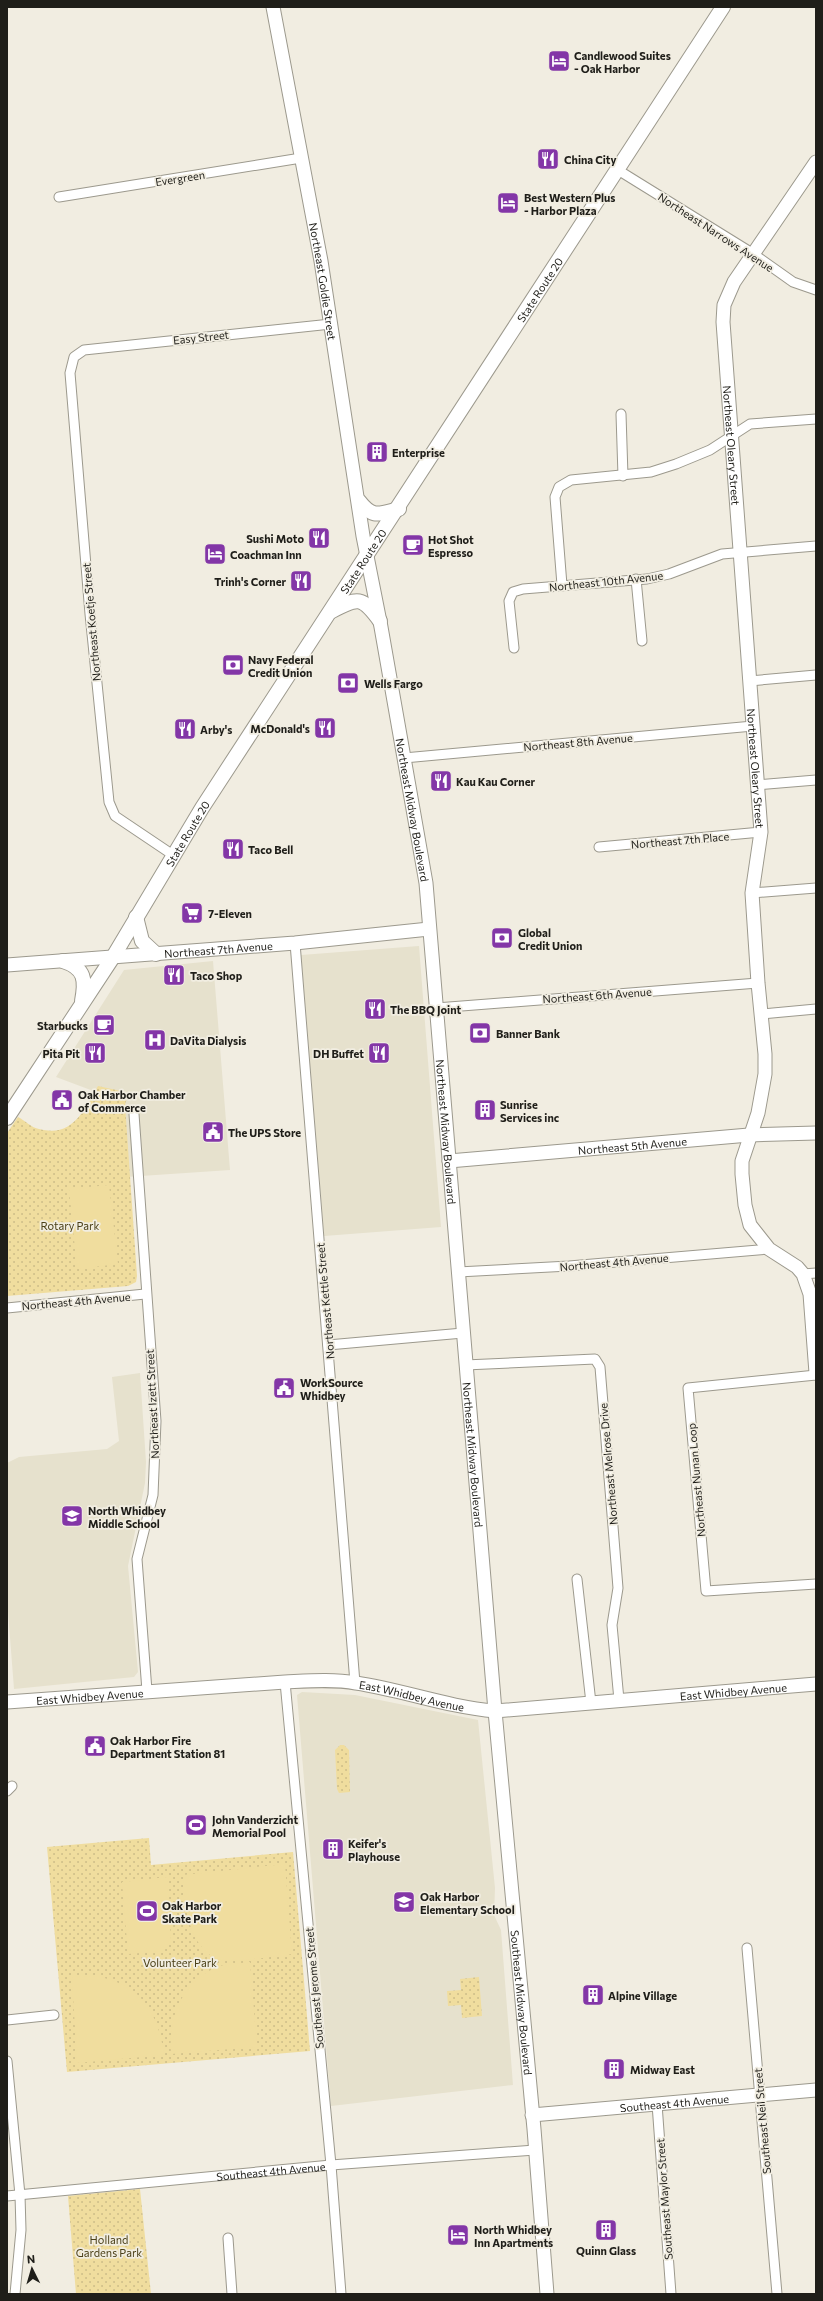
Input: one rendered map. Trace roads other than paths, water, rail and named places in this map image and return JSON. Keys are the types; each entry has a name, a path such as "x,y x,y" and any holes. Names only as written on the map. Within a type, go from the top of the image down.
{"main road":[{"name":"State Route 20","path":"7,1118 113,957 172,855 332,611 723,7"},
{"path":"359,502 367,512 373,514 398,509"},
{"path":"332,611 352,600 358,600 371,608 380,621"},
{"path":"136,917 142,941 156,954"},
{"path":"63,961 79,968 82,973 84,993 82,1004"}],"street":[{"name":"Northeast Goldie Street","path":"273,7 331,324 367,556"},
{"name":"Evergreen","path":"59,197 301,158"},
{"name":"Northeast Oleary Street","path":"816,162 752,253 734,282 724,305 723,322 761,832 752,893 758,983 765,1054 765,1074 758,1113 749,1135 742,1161 746,1210 750,1225 769,1249 810,1274 816,1374"},
{"name":"Northeast Narrows Avenue","path":"618,170 752,253 793,282 816,290"},
{"name":"Easy Street","path":"74,357 84,350 331,324"},
{"name":"Northeast Koetje Street","path":"74,357 70,373 90,614 109,802 115,816 172,855"},
{"path":"621,414 623,476"},
{"path":"562,585 555,497 559,487 571,480 623,476 650,472 676,464 710,450 732,434 750,424 816,419"},
{"name":"Northeast 10th Avenue","path":"514,648 509,601 513,592 523,589 636,579 669,574 707,558 740,552 816,546"},
{"name":"Northeast Midway Boulevard","path":"367,556 380,621 426,883 494,1711"},
{"path":"636,579 642,641"},
{"path":"749,681 816,675"},
{"name":"Northeast 8th Avenue","path":"404,758 753,726"},
{"path":"757,785 816,780"},
{"name":"Northeast 7th Place","path":"599,847 761,832"},
{"path":"752,893 816,888"},
{"name":"Northeast 7th Avenue","path":"7,965 295,943 429,929"},
{"name":"Northeast Kettle Street","path":"295,943 355,1683"},
{"name":"Northeast 6th Avenue","path":"436,1008 758,983"},
{"path":"761,1014 816,1009"},
{"name":"Northeast Izett Street","path":"134,1114 145,1294 156,1422 156,1456 153,1495 140,1546 137,1566 147,1691"},
{"name":"Northeast 5th Avenue","path":"449,1161 749,1135 816,1133"},
{"name":"Northeast 4th Avenue","path":"458,1272 569,1266 769,1249"},
{"name":"Northeast 4th Avenue","path":"7,1308 145,1294"},
{"path":"328,1345 463,1333"},
{"name":"Northeast Melrose Drive","path":"465,1364 595,1359 600,1367 618,1588 612,1625 619,1700"},
{"name":"Northeast Nunan Loop","path":"816,1374 688,1388 706,1591 816,1584"},
{"path":"577,1579 592,1703"},
{"name":"East Whidbey Avenue","path":"7,1702 285,1682 355,1683 462,1707 494,1711 816,1684"},
{"name":"Southeast Jerome Street","path":"285,1682 331,2165 341,2294"},
{"name":"Southeast Midway Boulevard","path":"494,1711 532,2114 547,2294"},
{"name":"Southeast Neil Street","path":"747,1948 777,2294"},
{"path":"7,2020 54,2015"},
{"path":"7,2060 20,2195 21,2230 14,2294"},
{"name":"Southeast 4th Avenue","path":"532,2114 816,2090"},
{"name":"Southeast Maylor Street","path":"656,2104 671,2294"},
{"name":"Southeast 4th Avenue","path":"7,2196 331,2165 535,2150"},
{"path":"228,2238 232,2294"}],"place":[{"name":"Candlewood Suites - Oak Harbor","path":"559,61"},
{"name":"China City","path":"548,159"},
{"name":"Best Western Plus - Harbor Plaza","path":"508,203"},
{"name":"Enterprise","path":"377,452"},
{"name":"Sushi Moto","path":"319,538"},
{"name":"Hot Shot Espresso","path":"413,545"},
{"name":"Coachman Inn","path":"215,554"},
{"name":"Trinh's Corner","path":"301,581"},
{"name":"Navy Federal Credit Union","path":"233,665"},
{"name":"Wells Fargo","path":"348,683"},
{"name":"McDonald's","path":"325,728"},
{"name":"Arby's","path":"185,729"},
{"name":"Kau Kau Corner","path":"441,781"},
{"name":"Taco Bell","path":"233,849"},
{"name":"7-Eleven","path":"192,913"},
{"name":"Global Credit Union","path":"502,938"},
{"name":"Taco Shop","path":"174,975"},
{"name":"The BBQ Joint","path":"375,1009"},
{"name":"Starbucks","path":"104,1025"},
{"name":"Banner Bank","path":"480,1033"},
{"name":"DaVita Dialysis","path":"155,1040"},
{"name":"Pita Pit","path":"95,1053"},
{"name":"DH Buffet","path":"379,1053"},
{"name":"Oak Harbor Chamber of Commerce","path":"62,1100"},
{"name":"Sunrise Services inc","path":"485,1110"},
{"name":"The UPS Store","path":"213,1132"},
{"name":"WorkSource Whidbey","path":"284,1388"},
{"name":"North Whidbey Middle School","path":"72,1516"},
{"name":"Oak Harbor Fire Department Station 81","path":"95,1746"},
{"name":"John Vanderzicht Memorial Pool","path":"196,1825"},
{"name":"Keifer's Playhouse","path":"333,1849"},
{"name":"Oak Harbor Elementary School","path":"404,1902"},
{"name":"Oak Harbor Skate Park","path":"147,1911"},
{"name":"Alpine Village","path":"593,1995"},
{"name":"Midway East","path":"614,2069"},
{"name":"Quinn Glass","path":"606,2230"},
{"name":"North Whidbey Inn Apartments","path":"458,2235"}],"park label":[{"name":"Rotary Park","path":"70,1225"},
{"name":"Volunteer Park","path":"180,1962"},
{"name":"Holland Gardens Park","path":"109,2245"}]}
